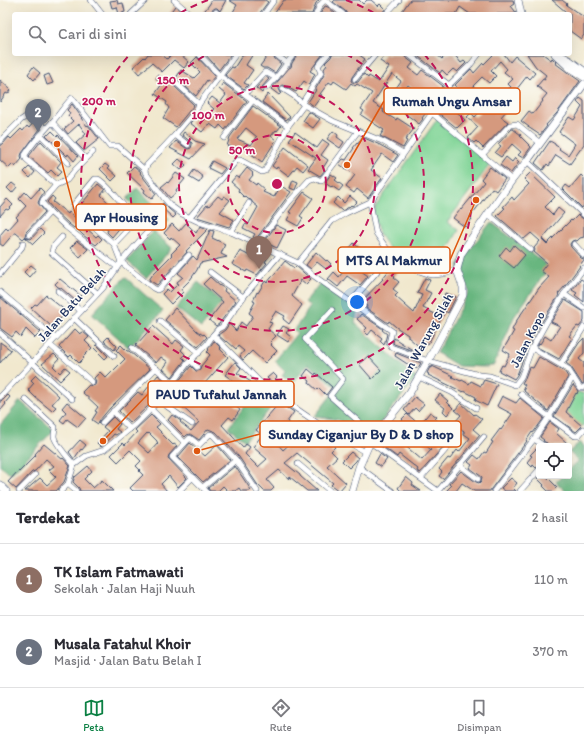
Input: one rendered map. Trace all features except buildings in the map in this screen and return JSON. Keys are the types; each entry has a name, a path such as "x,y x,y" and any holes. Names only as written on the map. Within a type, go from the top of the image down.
{"street":[{"path":"91,0 100,12"},
{"path":"133,12 146,0"},
{"path":"174,0 188,12"},
{"path":"265,12 274,0"},
{"path":"317,12 320,5 325,0 340,12"},
{"path":"388,12 398,0"},
{"path":"518,0 521,12"},
{"path":"201,56 220,76 288,126"},
{"path":"145,170 147,165 197,109 199,104 235,56"},
{"path":"278,56 288,64"},
{"path":"266,88 288,64 293,56"},
{"path":"189,218 237,160 262,172 265,171 288,126 303,105 321,73 318,66 326,56"},
{"path":"355,79 374,56"},
{"path":"411,56 449,85"},
{"path":"298,263 332,221 370,202 432,113 439,99 449,85 477,56"},
{"path":"557,56 584,78"},
{"path":"562,56 584,71"},
{"path":"245,94 265,72 276,78"},
{"path":"173,80 199,104"},
{"path":"370,202 376,232 391,255 410,268 428,274 444,274 457,270 461,254 488,214 584,84"},
{"path":"283,89 294,96 303,105 333,121 382,141 403,153"},
{"path":"56,185 26,159 25,153 67,102 72,98 109,146 118,146 145,170 151,181 171,206 189,218 231,232 298,263 392,331 389,342 391,347 428,361"},
{"path":"224,138 252,100"},
{"path":"432,113 512,180"},
{"path":"0,141 20,120 30,114 32,114 45,128"},
{"path":"52,122 84,158"},
{"path":"482,155 510,125 517,124 540,143"},
{"path":"258,244 289,202 309,180 315,178 321,181 358,131"},
{"path":"41,135 68,163"},
{"path":"174,136 188,145"},
{"path":"93,152 67,180 56,185 42,202 66,227 117,268"},
{"path":"527,162 584,216"},
{"name":"Jalan Batu Belah","path":"0,397 103,288 121,262 114,244 73,208 76,202 95,179 98,178 130,213 135,222 114,244"},
{"path":"231,232 249,203"},
{"path":"29,235 50,212"},
{"path":"488,214 531,250"},
{"path":"152,227 121,262 153,288 157,290 163,286 189,255"},
{"path":"62,237 53,247 52,253 97,293"},
{"path":"0,274 22,247 23,243"},
{"path":"574,244 584,255"},
{"path":"61,491 68,484 74,465 86,456 104,450 151,409 191,361 199,354 218,329 222,327 243,298 280,254"},
{"path":"351,302 391,255"},
{"name":"Jalan Kopo","path":"428,361 479,375 490,376 515,385 521,377 532,348 543,328 564,294 584,268"},
{"name":"Jalan Warung Silah","path":"352,491 359,467 370,442 410,392 428,361 462,295 463,286 457,270"},
{"path":"210,272 243,298"},
{"path":"58,291 81,311"},
{"path":"0,292 55,338"},
{"path":"564,294 584,308"},
{"path":"332,310 305,339 343,379 330,396 375,436"},
{"path":"74,318 114,356"},
{"path":"160,321 199,354"},
{"path":"561,364 584,327"},
{"path":"0,333 72,399"},
{"path":"213,335 266,388 323,427 365,452"},
{"path":"50,345 92,382"},
{"path":"132,348 173,383"},
{"path":"532,348 568,369 580,388 584,388"},
{"path":"191,361 198,367"},
{"path":"102,423 156,368"},
{"path":"419,377 451,392 476,408"},
{"path":"494,491 534,439 573,377"},
{"path":"522,394 549,417 575,436 578,436 584,429"},
{"path":"25,399 55,427 55,441 74,465"},
{"path":"158,400 192,424"},
{"path":"151,409 186,443"},
{"path":"113,411 130,428"},
{"path":"421,478 460,433"},
{"path":"236,460 204,489 172,457 190,438 198,445 213,434 236,460 257,491"},
{"path":"370,442 438,491 484,437"},
{"path":"534,439 540,443"},
{"path":"298,464 330,491"},
{"path":"460,465 478,479"},
{"path":"359,467 392,491"},
{"path":"520,491 536,473"},
{"path":"19,491 35,475"},
{"path":"179,491 193,477"},
{"path":"68,484 76,491"},
{"path":"0,485 6,491"}],"green space":[{"path":"438,118 491,163 447,222 459,230 433,274 414,267 397,256 379,233 373,215 376,206"},
{"path":"137,188 170,220 159,231 127,199"},
{"path":"491,222 543,262 548,269 514,317 494,365 487,367 458,366 437,353 469,291 458,265"},
{"path":"153,231 172,248 146,278 127,261"},
{"path":"125,277 163,311 129,348 92,314"},
{"path":"198,282 222,302 201,328 176,308"},
{"path":"320,283 358,309 355,323 416,378 367,440 339,420 315,416 337,388 308,364 293,383 282,375 285,371 275,361 297,333 294,330 310,307 305,302"},
{"path":"574,390 584,394 584,425 582,427 563,410"},
{"path":"256,391 273,405 245,441 228,428"},
{"path":"20,401 54,430 11,474 0,466 0,425"},
{"path":"580,442 584,446 584,491 565,491 556,482 559,479 572,479 572,466 578,461 572,455 572,449"}],"place":[{"name":"Musala Fatahul Khoir","path":"38,132"},
{"name":"Apr Housing","path":"57,144"},
{"name":"Rumah Ungu Amsar","path":"347,165"},
{"name":"MTS Al Makmur","path":"476,200"},
{"name":"TK Islam Fatmawati","path":"259,269"},
{"name":"PAUD Tufahul Jannah","path":"103,441"},
{"name":"Sunday Ciganjur By D & D shop","path":"197,451"}]}
